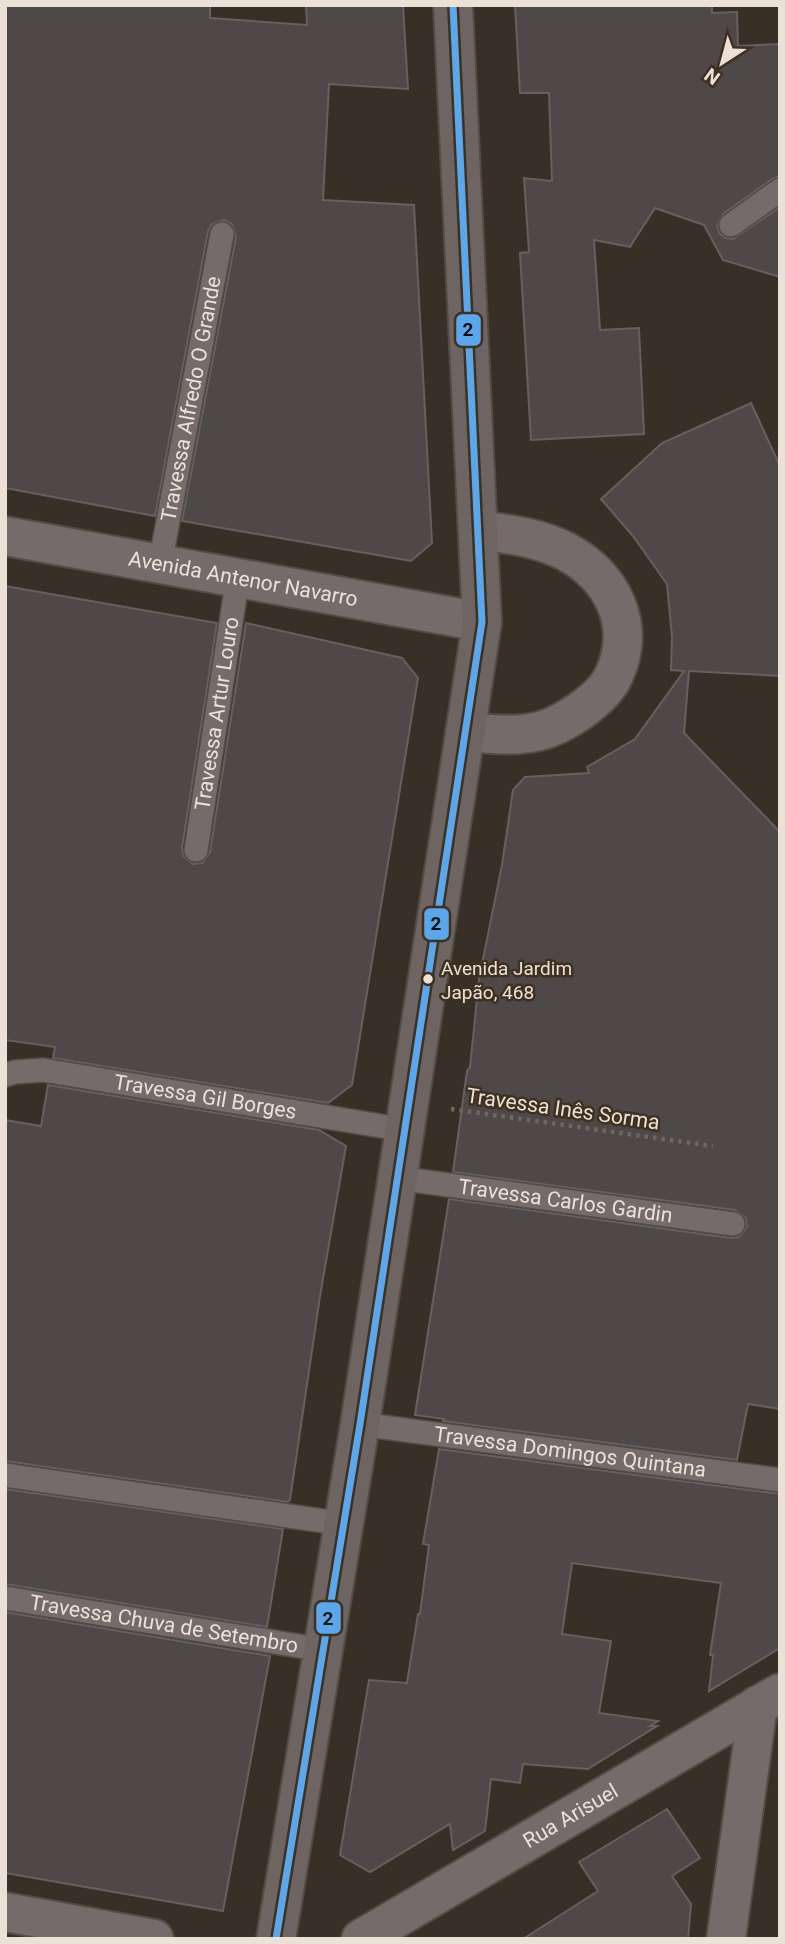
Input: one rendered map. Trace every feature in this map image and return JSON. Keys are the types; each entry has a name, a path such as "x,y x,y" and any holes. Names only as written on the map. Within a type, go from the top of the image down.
{"main road":[{"path":"276,1939 360,1424 482,622 453,5"}],"street":[{"path":"465,732 520,736 553,727 587,707 614,677 623,641 619,608 598,575 566,552 531,538 478,530"},
{"name":"Avenida Antenor Navarro","path":"5,536 482,622"},
{"path":"726,1939 769,1699"},
{"name":"Rua Arisuel","path":"361,1939 769,1699"},
{"path":"5,1912 154,1939"}],"lane":[{"path":"731,225 780,190"},
{"name":"Travessa Alfredo O Grande","path":"160,564 222,234"},
{"name":"Travessa Artur Louro","path":"197,850 238,577"},
{"name":"Travessa Gil Borges","path":"5,1075 43,1070 407,1116"},
{"name":"Travessa Carlos Gardin","path":"397,1178 733,1224"},
{"name":"Travessa Domingos Quintana","path":"360,1424 780,1480"},
{"path":"5,1475 344,1524"},
{"name":"Travessa Chuva de Setembro","path":"5,1598 323,1650"}],"path":[{"name":"Travessa Inês Sorma","path":"407,1116 713,1146"}],"building":[{"path":"5,5 210,5 210,18 307,25 306,5 403,5 408,89 329,84 323,200 414,205 432,543 411,561 182,521 236,237 232,224 224,220 212,224 208,231 155,516 5,488"},
{"path":"515,5 712,5 712,13 737,12 738,46 780,44 780,176 723,214 717,226 720,234 733,239 780,207 780,277 723,260 704,225 655,208 630,247 594,240 600,330 639,328 644,434 531,440 520,253 529,252 524,178 552,181 549,93 520,93"},
{"path":"751,403 780,466 780,676 689,671 684,733 780,832 780,1409 748,1404 737,1460 415,1415 449,1199 731,1238 739,1237 747,1227 746,1218 735,1210 453,1172 467,1071 470,1067 479,979 502,865 513,790 525,777 589,773 587,767 635,739 684,671 671,670 672,637 667,584 633,536 601,499 662,443"},
{"path":"5,586 217,623 182,848 183,856 193,864 202,863 210,852 246,623 402,658 418,678 352,1085 328,1103 53,1058 55,1047 5,1040"},
{"path":"48,1085 319,1130 346,1146 288,1502 5,1461 5,1120 41,1126"},
{"path":"439,1449 780,1494 780,1648 709,1691 713,1655 710,1655 721,1583 572,1563 562,1634 611,1641 599,1713 658,1721 650,1726 657,1726 588,1769 523,1764 520,1783 491,1779 485,1831 453,1850 450,1824 370,1872 340,1855 369,1680 407,1683 420,1614 429,1545 423,1544"},
{"path":"5,1489 283,1529 267,1627 5,1584"},
{"path":"5,1612 270,1656 223,1911 5,1873"},
{"path":"667,1809 700,1858 672,1876 691,1904 688,1939 523,1939 598,1891 579,1862"}],"transit line":[{"name":"2","path":"276,1939 360,1424 482,622 453,5"}],"place":[{"name":"Avenida Jardim Japão, 468","path":"428,979"}]}
